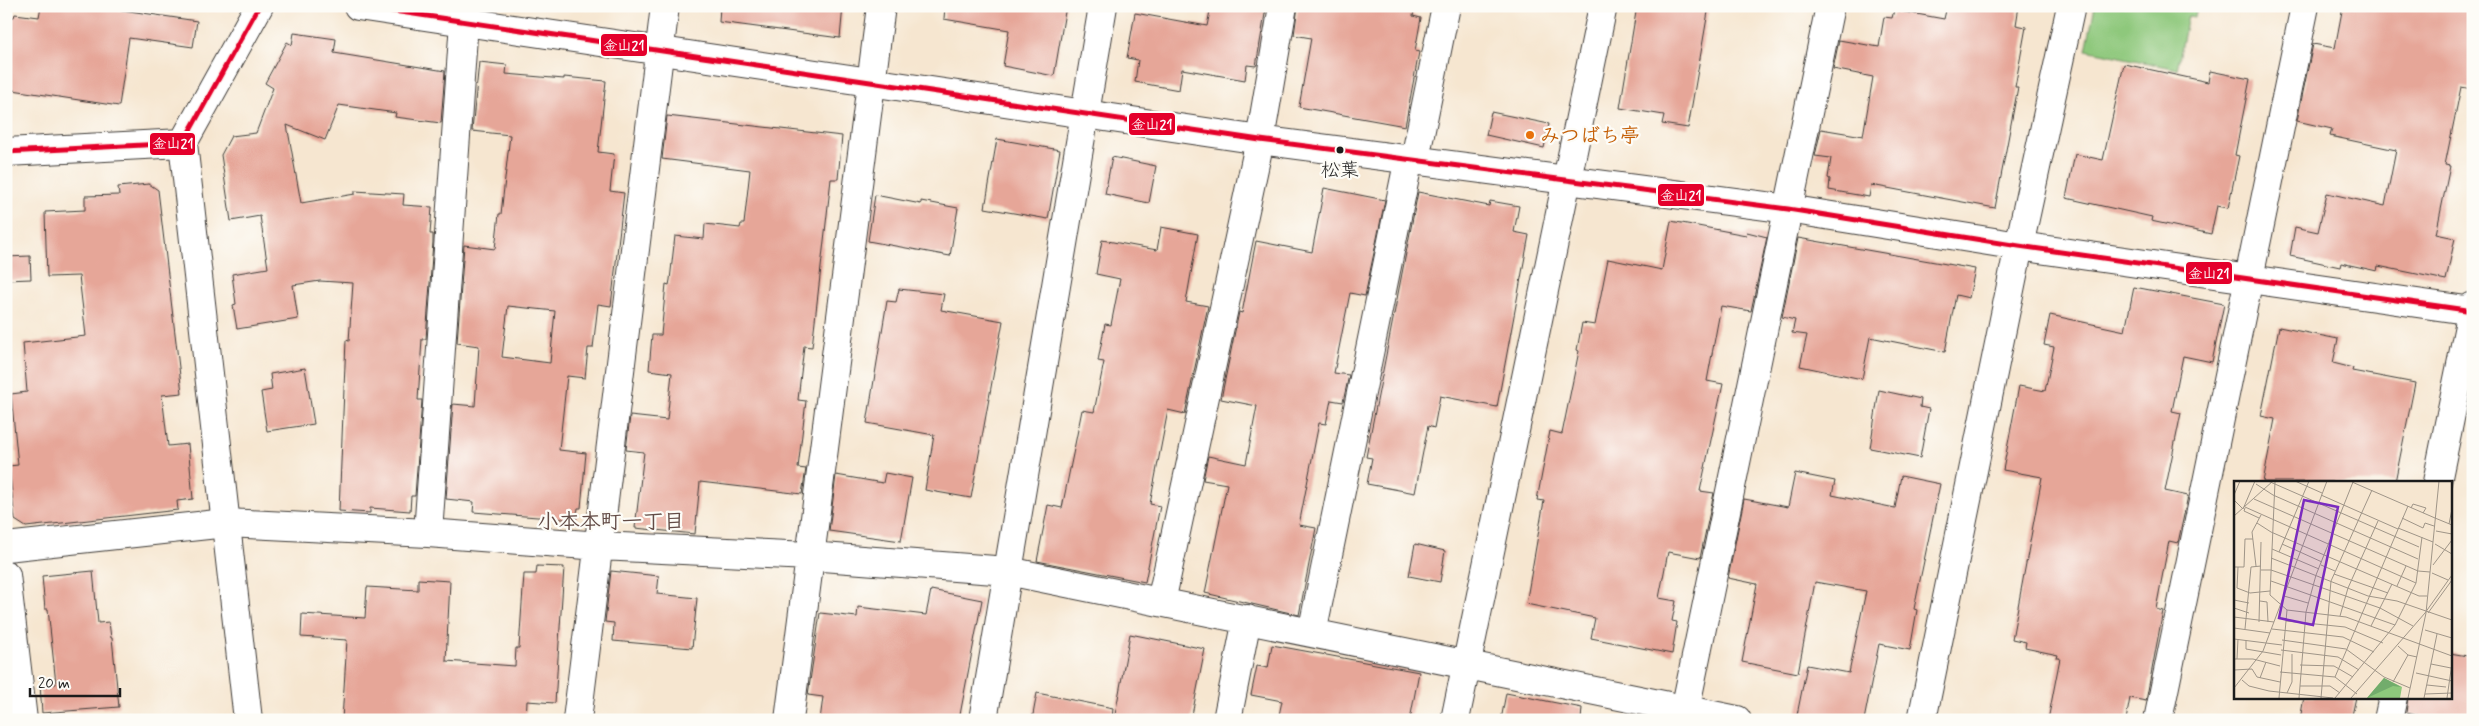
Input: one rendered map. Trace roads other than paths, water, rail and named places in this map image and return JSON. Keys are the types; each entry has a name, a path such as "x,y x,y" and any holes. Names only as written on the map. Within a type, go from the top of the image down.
{"street":[{"path":"248,720 183,142 259,6"},
{"path":"358,6 1260,140 1788,209 2019,246 2472,309 2437,481"},
{"path":"577,720 600,546 665,6"},
{"path":"789,720 882,6"},
{"path":"983,720 1103,6"},
{"path":"1161,602 1260,140 1283,6"},
{"path":"1312,633 1446,6"},
{"path":"1455,720 1603,6"},
{"path":"1684,714 1830,6"},
{"path":"1922,720 2019,246 2071,6"},
{"path":"2158,720 2305,6"},
{"path":"428,533 464,22"},
{"path":"6,152 183,142"},
{"path":"6,547 226,523 428,533 600,546 809,556 1008,571 1466,664 1684,714 1737,720"},
{"path":"6,575 23,720"},
{"path":"1227,720 1247,620"},
{"path":"2388,720 2393,698"}],"place":[{"name":"みつばち亭","path":"1530,135"},
{"name":"松葉","path":"1340,150"}],"district":[{"name":"小本本町一丁目","path":"611,521"}]}
